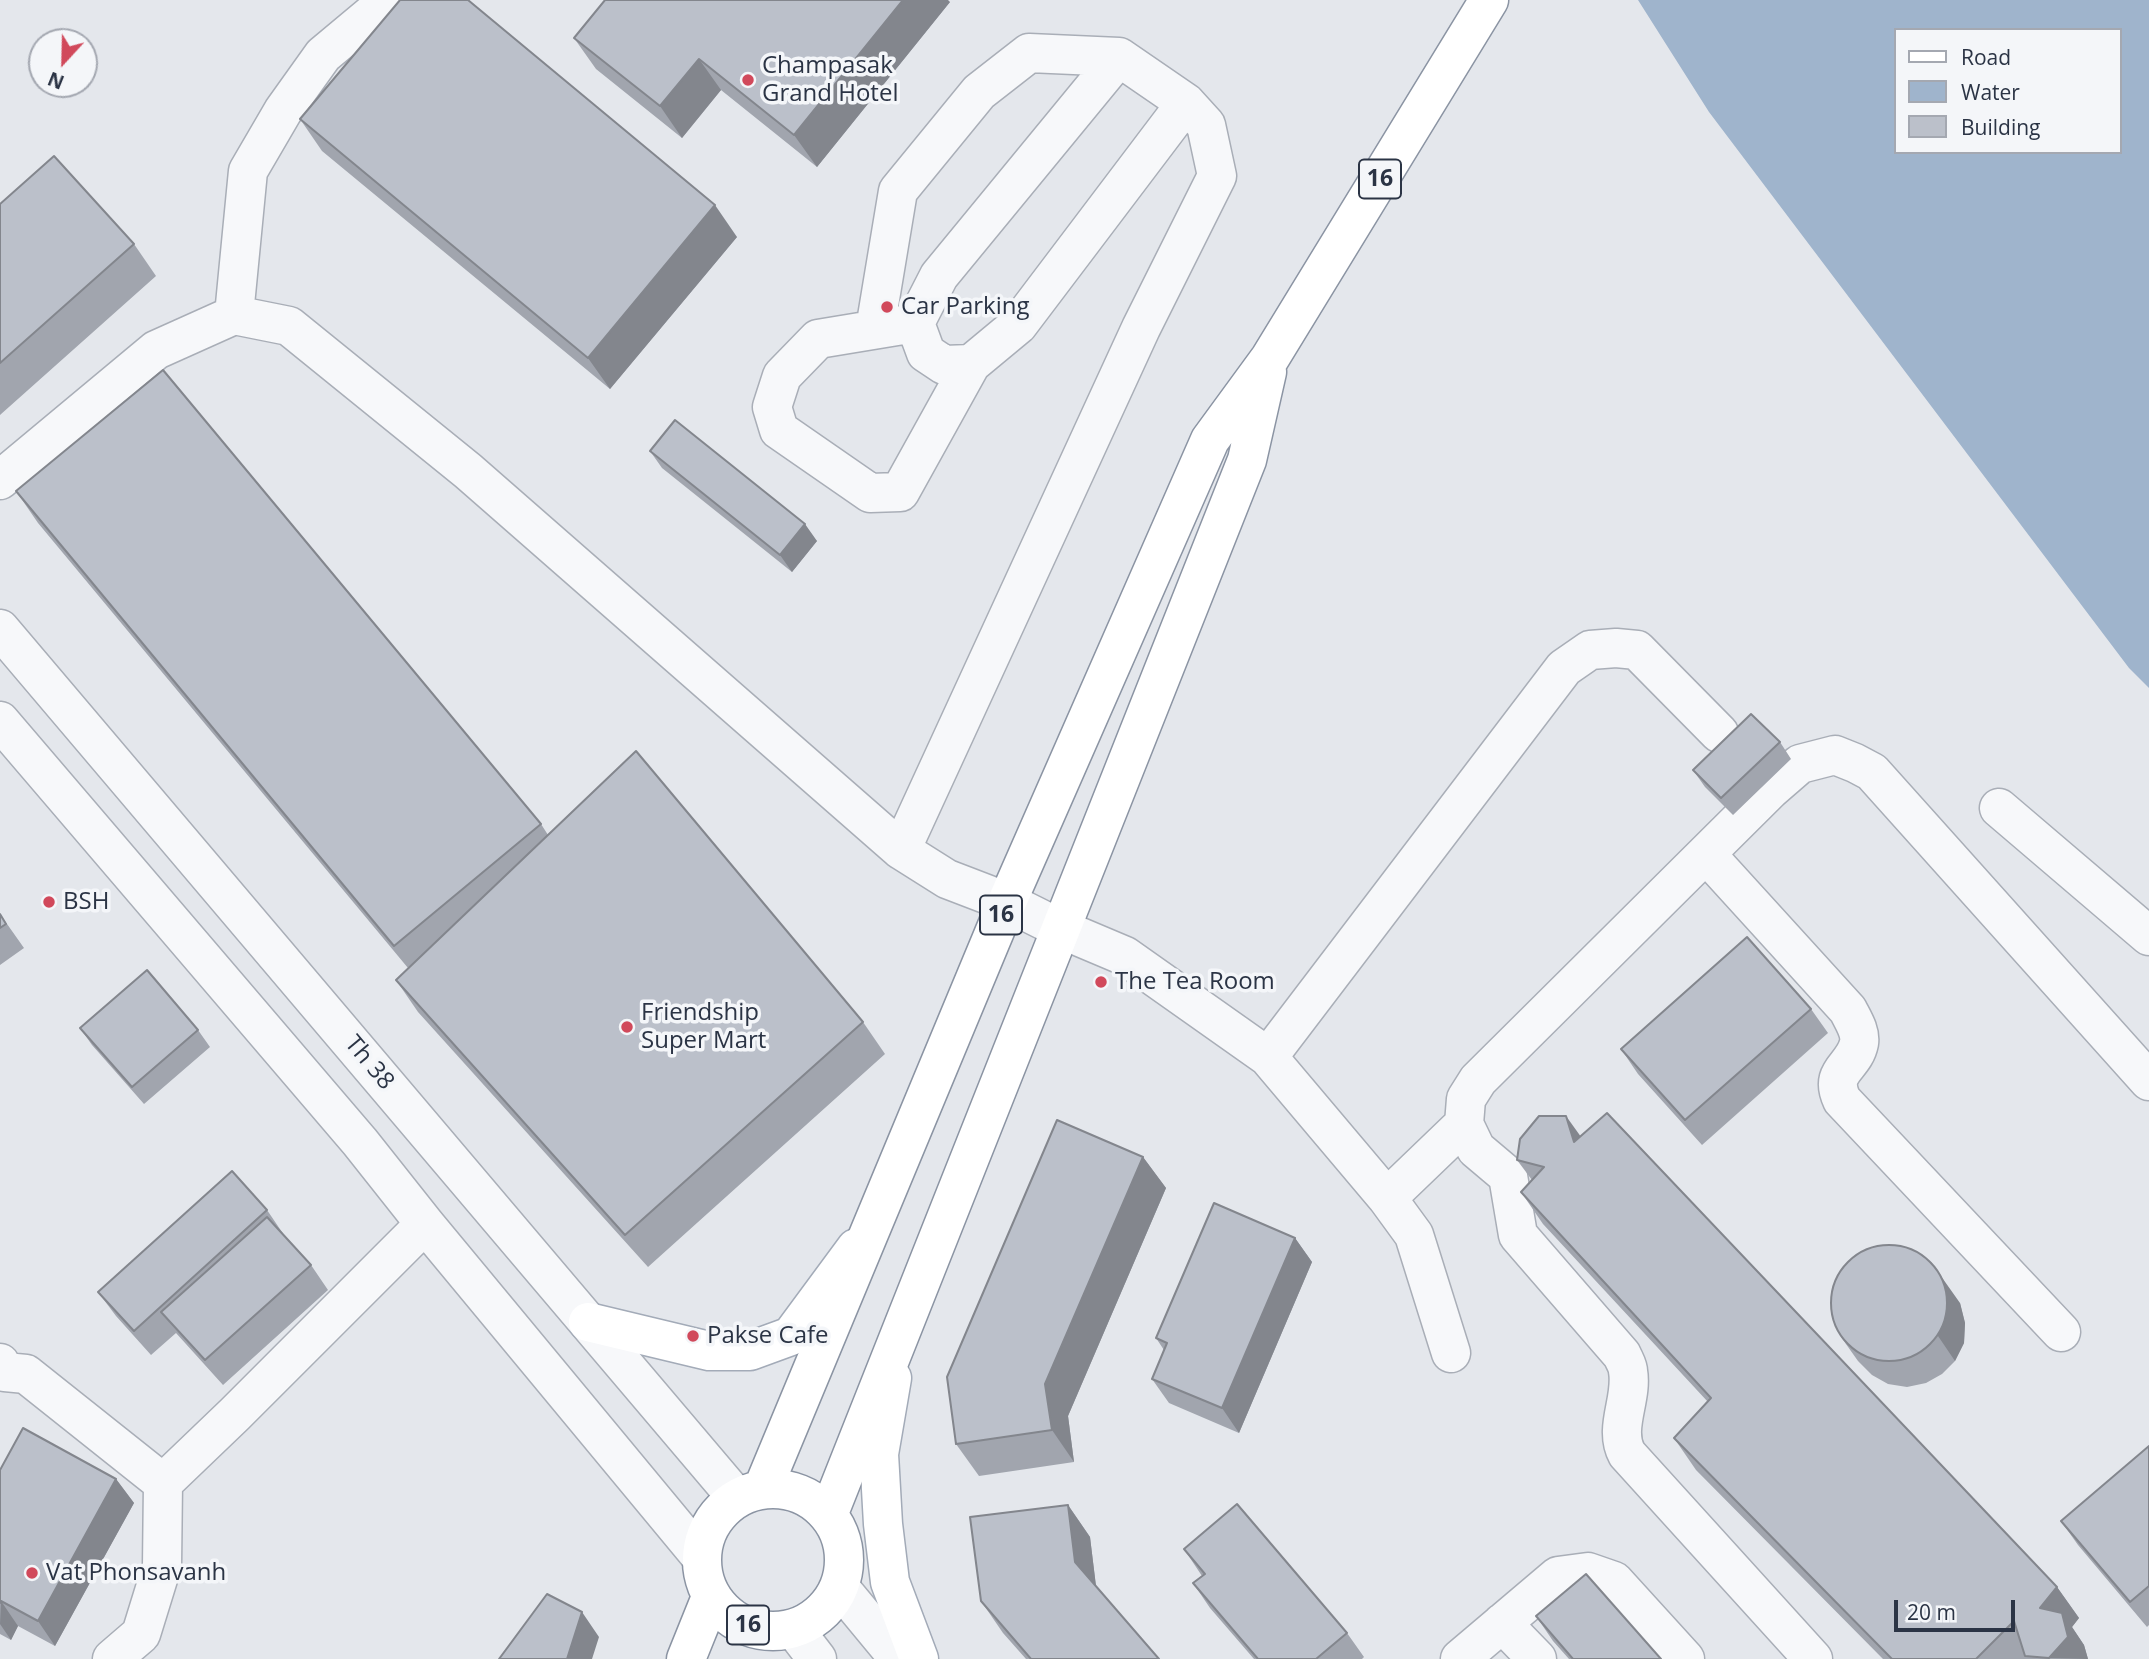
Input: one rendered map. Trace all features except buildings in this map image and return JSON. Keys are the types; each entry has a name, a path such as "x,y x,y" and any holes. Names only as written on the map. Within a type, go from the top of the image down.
{"main road":[{"name":"16","path":"841,1589 824,1612 773,1640 735,1621 711,1597 701,1557 705,1535 718,1514 750,1493 870,1229 1007,902 1210,440 1270,358 1489,0"},
{"name":"16","path":"829,1513 1247,460 1270,358"},
{"path":"588,1322 709,1351 750,1351 791,1336 870,1229"},
{"path":"901,1331 878,1454 890,1582 919,1659"},
{"path":"750,1493 800,1492 829,1513 845,1550 841,1589"},
{"name":"16","path":"686,1659 711,1597"}],"street":[{"path":"234,315 248,171 283,111 323,55 389,0"},
{"path":"875,329 898,191 979,92 1029,53 1119,57 1186,103 1206,125 1217,176 1141,328 901,850"},
{"path":"971,364 944,365 926,353 915,323 939,276 1119,57"},
{"path":"915,323 818,339 782,376 772,407 779,430 870,493 900,492 971,364 1018,325 1186,103"},
{"path":"0,480 156,351 234,315 289,327 468,471 901,850 947,880 1007,902 1125,956 1268,1058 1387,1198 1414,1235 1451,1353"},
{"name":"Th 38","path":"0,629 588,1322 750,1493"},
{"path":"1268,1058 1564,668 1590,650 1637,650 1719,733"},
{"path":"0,721 360,1142 701,1557"},
{"path":"1813,1659 1627,1454 1621,1444 1628,1370 1622,1355 1518,1235 1507,1177 1476,1149 1464,1124 1466,1098 1478,1080 1770,790 1800,764 1835,755 1872,772 2149,1081"},
{"path":"1999,808 2149,936"},
{"path":"1706,854 1848,1010 1857,1027 1859,1042 1852,1058 1840,1074 1836,1088 1842,1100 2061,1332"},
{"path":"360,1142 402,1102"},
{"path":"1387,1198 1464,1124"},
{"path":"112,1659 141,1634 162,1566 163,1483 425,1224"},
{"path":"2,1370 26,1374 163,1483"},
{"path":"1460,1659 1558,1576 1588,1572 1614,1581 1685,1659"},
{"path":"841,1589 900,1659"},
{"path":"1502,1623 1536,1659"},
{"path":"773,1640 817,1659"}],"water":[{"path":"1638,0 2149,0 2149,688 2129,668 1709,112"}],"place":[{"name":"Champasak Grand Hotel","path":"748,80"},
{"name":"Car Parking","path":"887,307"},
{"name":"BSH","path":"49,902"},
{"name":"The Tea Room","path":"1101,982"},
{"name":"Friendship Super Mart","path":"627,1027"},
{"name":"Pakse Cafe","path":"693,1336"},
{"name":"Vat Phonsavanh","path":"32,1573"}]}
